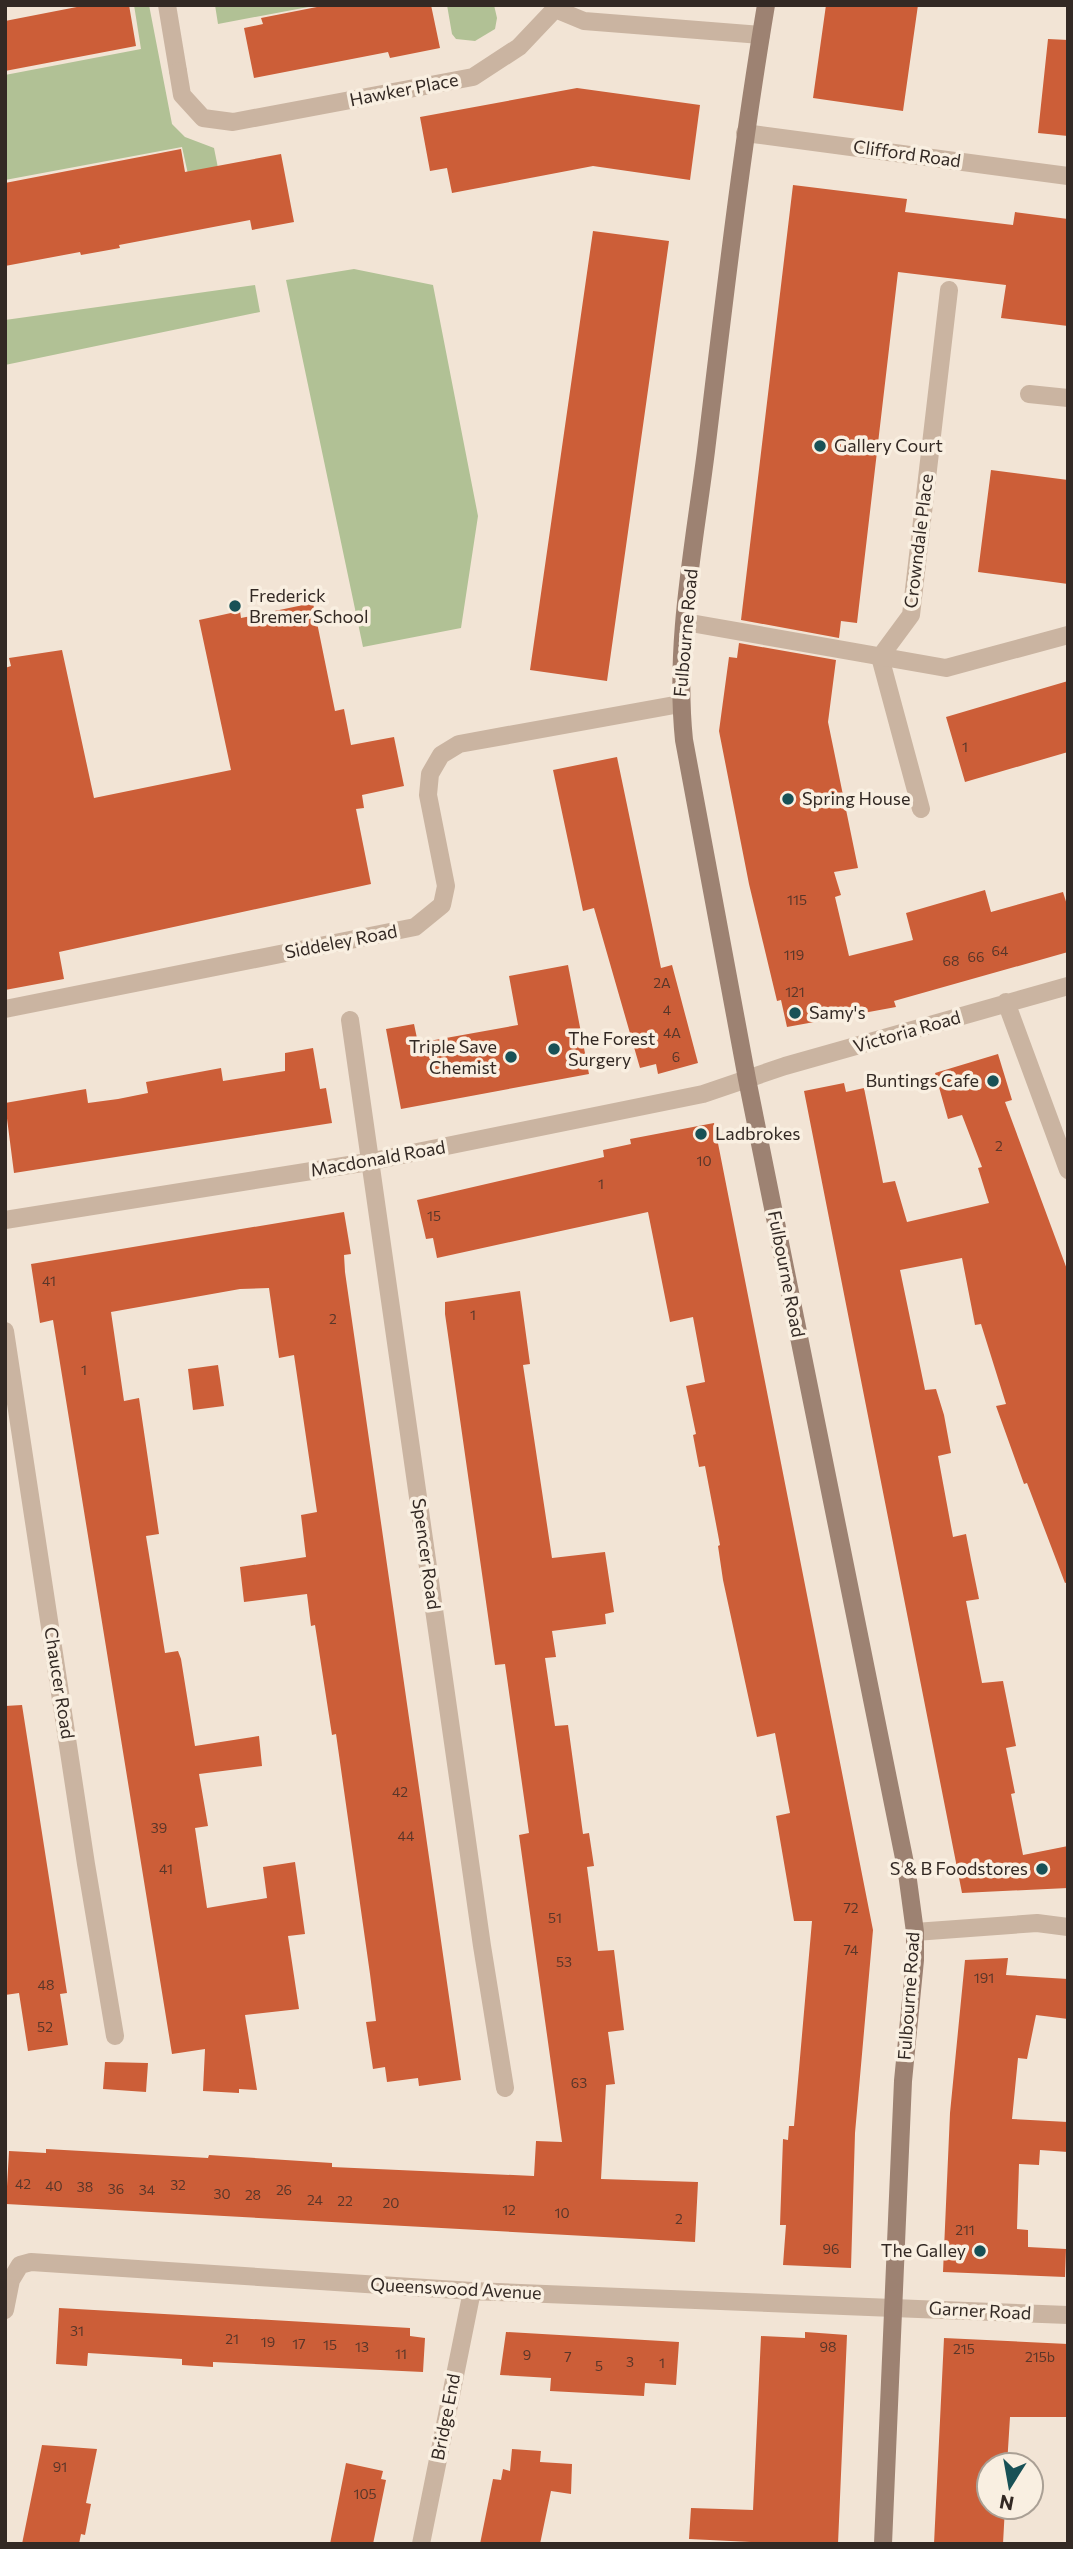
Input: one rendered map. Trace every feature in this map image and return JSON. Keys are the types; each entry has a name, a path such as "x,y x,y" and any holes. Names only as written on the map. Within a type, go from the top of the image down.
{"main road":[{"name":"Fulbourne Road","path":"765,5 745,133 685,622 680,704 684,740 747,1079 907,1873 915,1932 914,1971 903,2081 883,2544"}],"street":[{"name":"Hawker Place","path":"167,5 182,95 203,118 233,122 473,77 519,47 552,7 584,21 761,35"},
{"name":"Clifford Road","path":"745,133 1068,176"},
{"name":"Crowndale Place","path":"880,657 911,615 949,290"},
{"path":"1029,394 1068,398"},
{"path":"685,622 737,629 946,668 1068,635"},
{"path":"880,657 921,809"},
{"name":"Siddeley Road","path":"5,1009 415,927 442,905 446,886 428,795 430,774 441,755 459,744 680,704"},
{"name":"Victoria Road","path":"747,1079 1068,986"},
{"path":"1006,1002 1068,1170"},
{"name":"Spencer Road","path":"350,1020 482,1947 505,2088"},
{"name":"Macdonald Road","path":"5,1220 369,1162 703,1094 747,1079"},
{"name":"Chaucer Road","path":"5,1331 86,1864 115,2036"},
{"path":"915,1932 1037,1923 1068,1927"},
{"name":"Queenswood Avenue","path":"5,2310 11,2280 20,2265 31,2262 472,2291 893,2307"},
{"name":"Bridge End","path":"421,2544 472,2291"},
{"name":"Garner Road","path":"893,2307 1068,2315"}],"green space":[{"path":"134,5 149,5 172,124 185,137 214,148 218,168 188,174 182,147 5,180 5,75 141,49"},
{"path":"215,5 319,5 218,24"},
{"path":"447,5 494,5 497,18 495,29 475,41 456,39 452,34"},
{"path":"354,269 433,285 478,516 461,628 363,647 286,280"},
{"path":"255,285 260,312 5,365 5,320"}],"building":[{"path":"87,5 129,5 136,46 5,71 5,21"},
{"path":"327,5 431,5 440,48 390,58 388,52 254,78 244,28 263,24 261,18"},
{"path":"826,5 918,5 903,111 813,98"},
{"path":"1048,39 1068,40 1068,136 1038,133"},
{"path":"577,88 700,105 690,180 593,166 452,193 447,168 430,171 420,117"},
{"path":"181,149 185,172 281,154 294,222 252,230 250,220 119,245 120,248 81,255 80,252 5,266 5,183"},
{"name":"Gallery Court","path":"793,185 907,199 905,212 1013,225 1015,212 1068,219 1068,326 1001,318 1006,285 898,272 857,623 841,621 839,638 741,620"},
{"path":"593,231 669,241 607,681 530,670"},
{"path":"991,470 1068,480 1068,584 978,572"},
{"path":"313,603 335,711 344,709 351,745 394,737 404,786 362,795 364,808 356,809 371,884 59,952 64,979 5,990 5,668 11,666 9,658 62,650 94,798 231,770 199,620 240,611 241,618"},
{"path":"739,643 836,660 828,722 858,868 834,872 841,895 835,897 849,956 913,940 906,913 985,890 991,912 1063,892 1068,908 1068,952 894,1001 896,1007 787,1027 781,1000 777,1001 749,884 719,731 729,657 737,658"},
{"path":"1068,681 1068,752 965,782 946,717"},
{"path":"617,757 661,968 672,965 698,1063 658,1074 656,1064 640,1068 594,908 583,911 553,770"},
{"path":"568,965 589,1074 401,1109 386,1029 414,1024 418,1043 518,1025 509,976"},
{"path":"313,1048 320,1089 326,1088 332,1123 14,1173 5,1103 86,1089 88,1103 118,1099 148,1093 146,1082 221,1068 223,1081 285,1071 285,1053"},
{"path":"998,1054 1012,1100 1005,1102 1068,1272 1068,1582 1065,1583 1027,1483 1024,1484 996,1406 1006,1404 981,1324 975,1325 962,1258 900,1270 925,1390 936,1389 944,1415 951,1453 938,1456 953,1537 966,1534 979,1599 966,1601 982,1683 1003,1681 1016,1746 1006,1748 1015,1793 1011,1794 1023,1855 1068,1846 1068,1888 962,1893 804,1091 844,1083 846,1092 864,1088 883,1183 895,1181 907,1222 989,1203 978,1168 982,1167 962,1115 948,1119 935,1073"},
{"path":"714,1123 873,1930 855,2133 851,2268 783,2265 786,2225 780,2225 783,2139 788,2140 789,2126 794,2126 812,1921 794,1921 776,1816 790,1813 775,1733 757,1737 723,1580 720,1545 705,1466 699,1467 693,1435 696,1434 686,1386 705,1382 693,1317 670,1322 648,1212 437,1258 433,1238 426,1239 417,1200 604,1157 603,1150 631,1144 630,1139"},
{"path":"344,1212 351,1254 344,1255 345,1272 461,2080 419,2086 418,2078 387,2082 385,2067 373,2069 366,2022 376,2021 370,1974 336,1734 332,1735 315,1625 311,1626 307,1594 244,1602 240,1567 306,1557 301,1515 317,1512 294,1355 279,1358 269,1288 240,1289 111,1312 124,1401 139,1398 159,1534 146,1536 165,1653 178,1651 181,1659 195,1746 259,1736 262,1766 199,1774 208,1826 195,1828 207,1908 267,1898 263,1867 295,1862 305,1934 288,1936 299,2009 245,2015 257,2090 239,2089 239,2093 203,2091 205,2049 172,2054 53,1320 40,1323 31,1264"},
{"path":"520,1291 530,1364 523,1365 552,1558 605,1552 614,1612 605,1614 606,1624 552,1631 556,1657 545,1658 555,1726 568,1725 583,1834 589,1833 594,1866 587,1867 598,1951 614,1950 624,2030 608,2032 615,2084 606,2085 601,2179 698,2182 695,2242 6,2204 9,2151 46,2153 46,2149 208,2158 209,2155 332,2163 332,2167 534,2176 536,2141 562,2142 519,1835 529,1833 505,1664 495,1665 445,1314 445,1302"},
{"path":"218,1365 224,1406 193,1410 188,1369"},
{"path":"22,1705 67,1993 60,1994 68,2045 28,2051 19,1993 5,1995 5,1706"},
{"path":"1008,1958 1006,1975 1068,1979 1068,2019 1036,2015 1027,2059 1018,2058 1012,2119 1068,2122 1068,2152 1040,2150 1039,2165 1019,2164 1017,2229 1028,2230 1028,2247 1066,2249 1065,2277 943,2272 950,2113 965,1960"},
{"path":"105,2062 148,2063 146,2092 103,2089"},
{"path":"59,2308 410,2328 410,2336 425,2338 423,2372 213,2362 213,2367 182,2365 182,2359 88,2353 87,2366 56,2364"},
{"path":"506,2332 679,2342 676,2385 645,2383 644,2396 550,2391 551,2378 500,2375"},
{"path":"805,2332 847,2335 838,2544 751,2544 689,2539 691,2508 753,2510 761,2336 805,2338"},
{"path":"944,2338 1068,2344 1068,2417 1010,2417 1008,2451 975,2451 975,2521 1004,2521 1003,2544 934,2544"},
{"path":"42,2445 97,2449 86,2503 91,2504 85,2535 81,2534 79,2544 22,2544"},
{"path":"512,2449 541,2451 540,2462 572,2464 571,2494 551,2491 540,2544 480,2544 493,2479 501,2480 503,2469 510,2471"},
{"path":"346,2463 383,2471 381,2479 386,2480 373,2544 330,2544"}],"place":[{"name":"Gallery Court","path":"820,446"},
{"name":"Frederick Bremer School","path":"235,606"},
{"name":"Spring House","path":"788,799"},
{"name":"Samy's","path":"795,1013"},
{"name":"The Forest Surgery","path":"554,1049"},
{"name":"Triple Save Chemist","path":"511,1057"},
{"name":"Buntings Cafe","path":"993,1081"},
{"name":"Ladbrokes","path":"701,1134"},
{"name":"S & B Foodstores","path":"1042,1869"},
{"name":"The Galley","path":"980,2251"}]}
